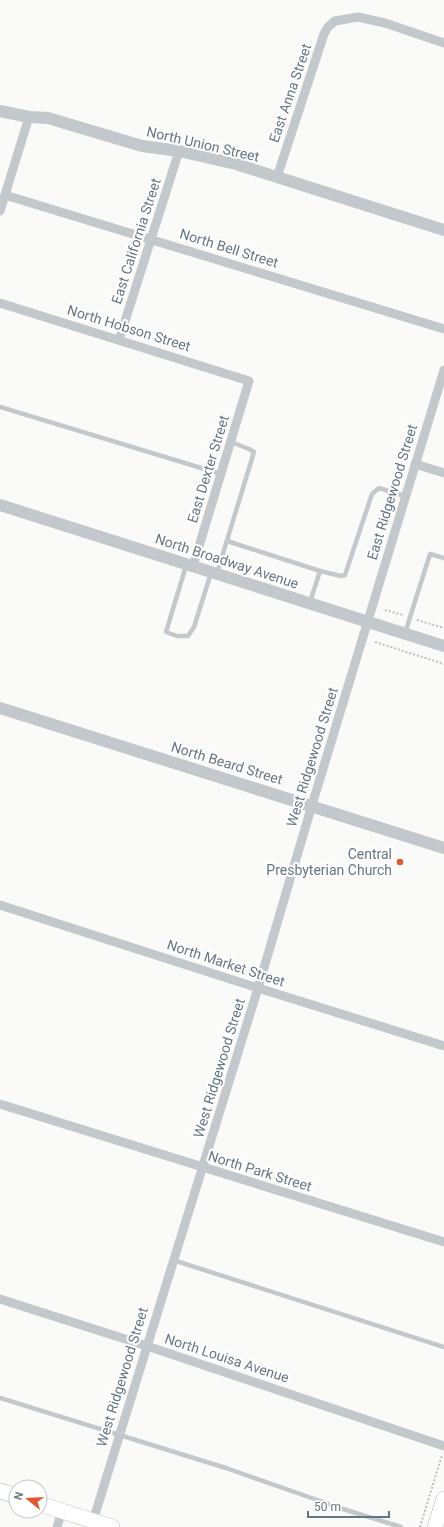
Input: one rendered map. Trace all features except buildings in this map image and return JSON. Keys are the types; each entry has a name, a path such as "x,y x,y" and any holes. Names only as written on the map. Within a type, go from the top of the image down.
{"main road":[{"path":"435,1527 444,1499"},
{"path":"48,1507 112,1527"}],"street":[{"name":"East Anna Street","path":"277,177 324,34 328,27 335,21 358,17 444,43"},
{"name":"North Union Street","path":"0,111 29,118 48,118 142,146 179,151 236,164 444,230"},
{"path":"1,207 29,118"},
{"name":"East California Street","path":"119,340 179,151"},
{"name":"North Bell Street","path":"5,195 444,329"},
{"name":"North Hobson Street","path":"0,304 249,381"},
{"name":"East Ridgewood Street","path":"367,622 444,370"},
{"name":"East Dexter Street","path":"190,565 221,474 249,381"},
{"path":"415,464 444,473"},
{"name":"North Broadway Avenue","path":"0,505 404,634 443,643"},
{"name":"West Ridgewood Street","path":"93,1521 258,988 367,622"},
{"name":"North Beard Street","path":"0,708 312,805 444,848"},
{"name":"North Market Street","path":"0,905 444,1046"},
{"name":"North Park Street","path":"0,1104 444,1242"},
{"name":"North Louisa Avenue","path":"0,1299 147,1346 444,1446"},
{"path":"57,1527 62,1511"}],"lane":[{"path":"0,407 221,474"},
{"path":"190,565 166,632 177,636 188,636 194,627 227,541 254,452 231,442"},
{"path":"227,541 320,571 340,576 345,575 372,494 379,488 405,496"},
{"path":"404,634 430,554 444,558"},
{"path":"310,604 320,571"},
{"path":"173,1260 444,1347"},
{"path":"0,1398 226,1468 342,1509 401,1527"}],"path":[{"path":"375,642 444,664"},
{"path":"420,1527 444,1450"}],"place":[{"name":"Central Presbyterian Church","path":"400,862"}]}
